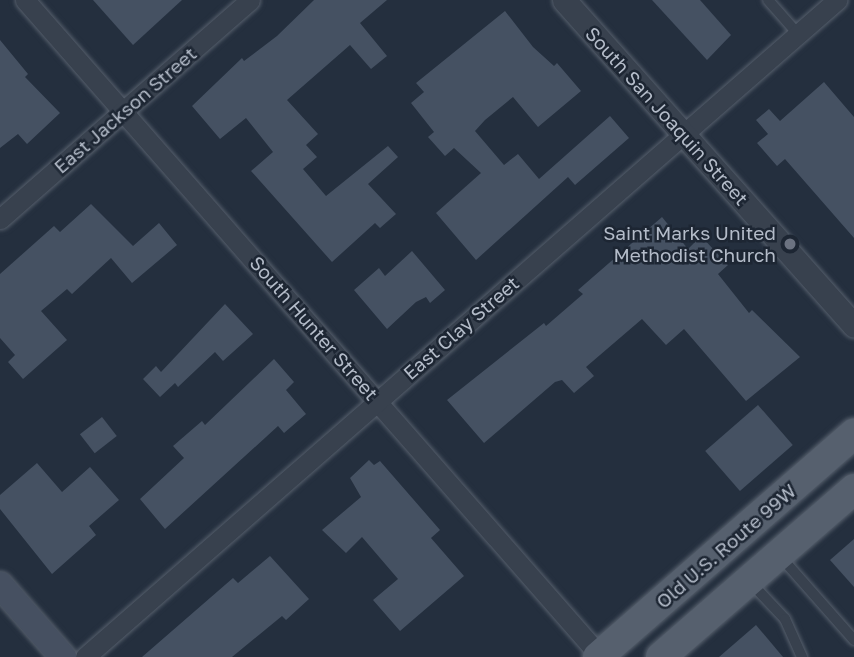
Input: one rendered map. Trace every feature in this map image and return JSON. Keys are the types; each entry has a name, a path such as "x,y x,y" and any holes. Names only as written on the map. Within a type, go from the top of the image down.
{"main road":[{"name":"Old U.S. Route 99W","path":"600,656 854,434"},
{"path":"661,657 854,489"},
{"path":"0,585 63,657"}],"street":[{"name":"South Hunter Street","path":"25,0 600,656"},
{"name":"East Jackson Street","path":"0,219 250,0"},
{"name":"South San Joaquin Street","path":"564,0 854,326"},
{"name":"East Clay Street","path":"85,657 837,0"}],"lane":[{"path":"768,0 798,34"},
{"path":"780,555 854,640"},
{"path":"750,581 785,619 802,657"}],"building":[{"path":"93,0 182,0 133,45"},
{"path":"314,0 387,0 360,23 387,56 371,69 350,45 287,100 318,134 306,145 317,157 303,169 326,196 388,146 398,157 368,184 396,214 380,228 375,223 332,262 251,171 273,152 246,118 220,139 192,106 242,58 244,61 277,36"},
{"path":"652,0 700,0 731,35 707,60"},
{"path":"505,11 533,47 554,66 557,63 581,91 538,127 513,97 485,120 475,131 504,165 518,154 539,179 610,116 629,138 575,185 568,177 476,260 436,213 481,173 454,148 445,156 428,137 434,132 411,103 424,92 416,83"},
{"path":"0,40 28,74 25,77 60,113 27,144 18,134 0,148"},
{"path":"824,82 854,117 854,238 785,159 777,166 757,143 768,134 756,120 769,109 780,121"},
{"path":"91,204 133,246 159,223 177,245 132,283 111,258 72,294 67,289 41,311 67,340 23,379 8,362 15,355 0,338 0,274 54,226 60,232"},
{"path":"662,217 688,249 701,236 728,265 718,274 749,313 752,310 800,357 746,401 684,329 666,345 642,319 586,367 594,376 574,393 562,380 555,382 484,443 447,400 544,323 546,326 583,294 578,290"},
{"path":"412,251 445,290 430,303 426,297 416,302 387,329 354,290 379,268 385,276"},
{"path":"225,304 253,334 223,361 215,352 178,387 175,383 160,397 143,379 156,366 161,372"},
{"path":"274,359 294,382 286,390 306,414 284,433 278,426 165,529 140,499 184,458 173,446 202,421 205,425"},
{"path":"758,405 793,445 740,491 705,451"},
{"path":"102,417 117,436 95,453 80,434"},
{"path":"369,460 374,465 380,461 440,530 431,538 464,576 400,631 373,600 398,579 362,537 346,553 322,530 361,497 350,478"},
{"path":"37,463 62,492 90,467 119,500 89,526 96,535 52,574 0,509 0,495"},
{"path":"854,539 854,587 830,560"},
{"path":"270,556 309,599 286,620 282,616 232,657 142,657 233,578 238,583"},
{"path":"756,625 783,657 719,657"}],"place":[{"name":"Saint Marks United Methodist Church","path":"790,244"}]}
